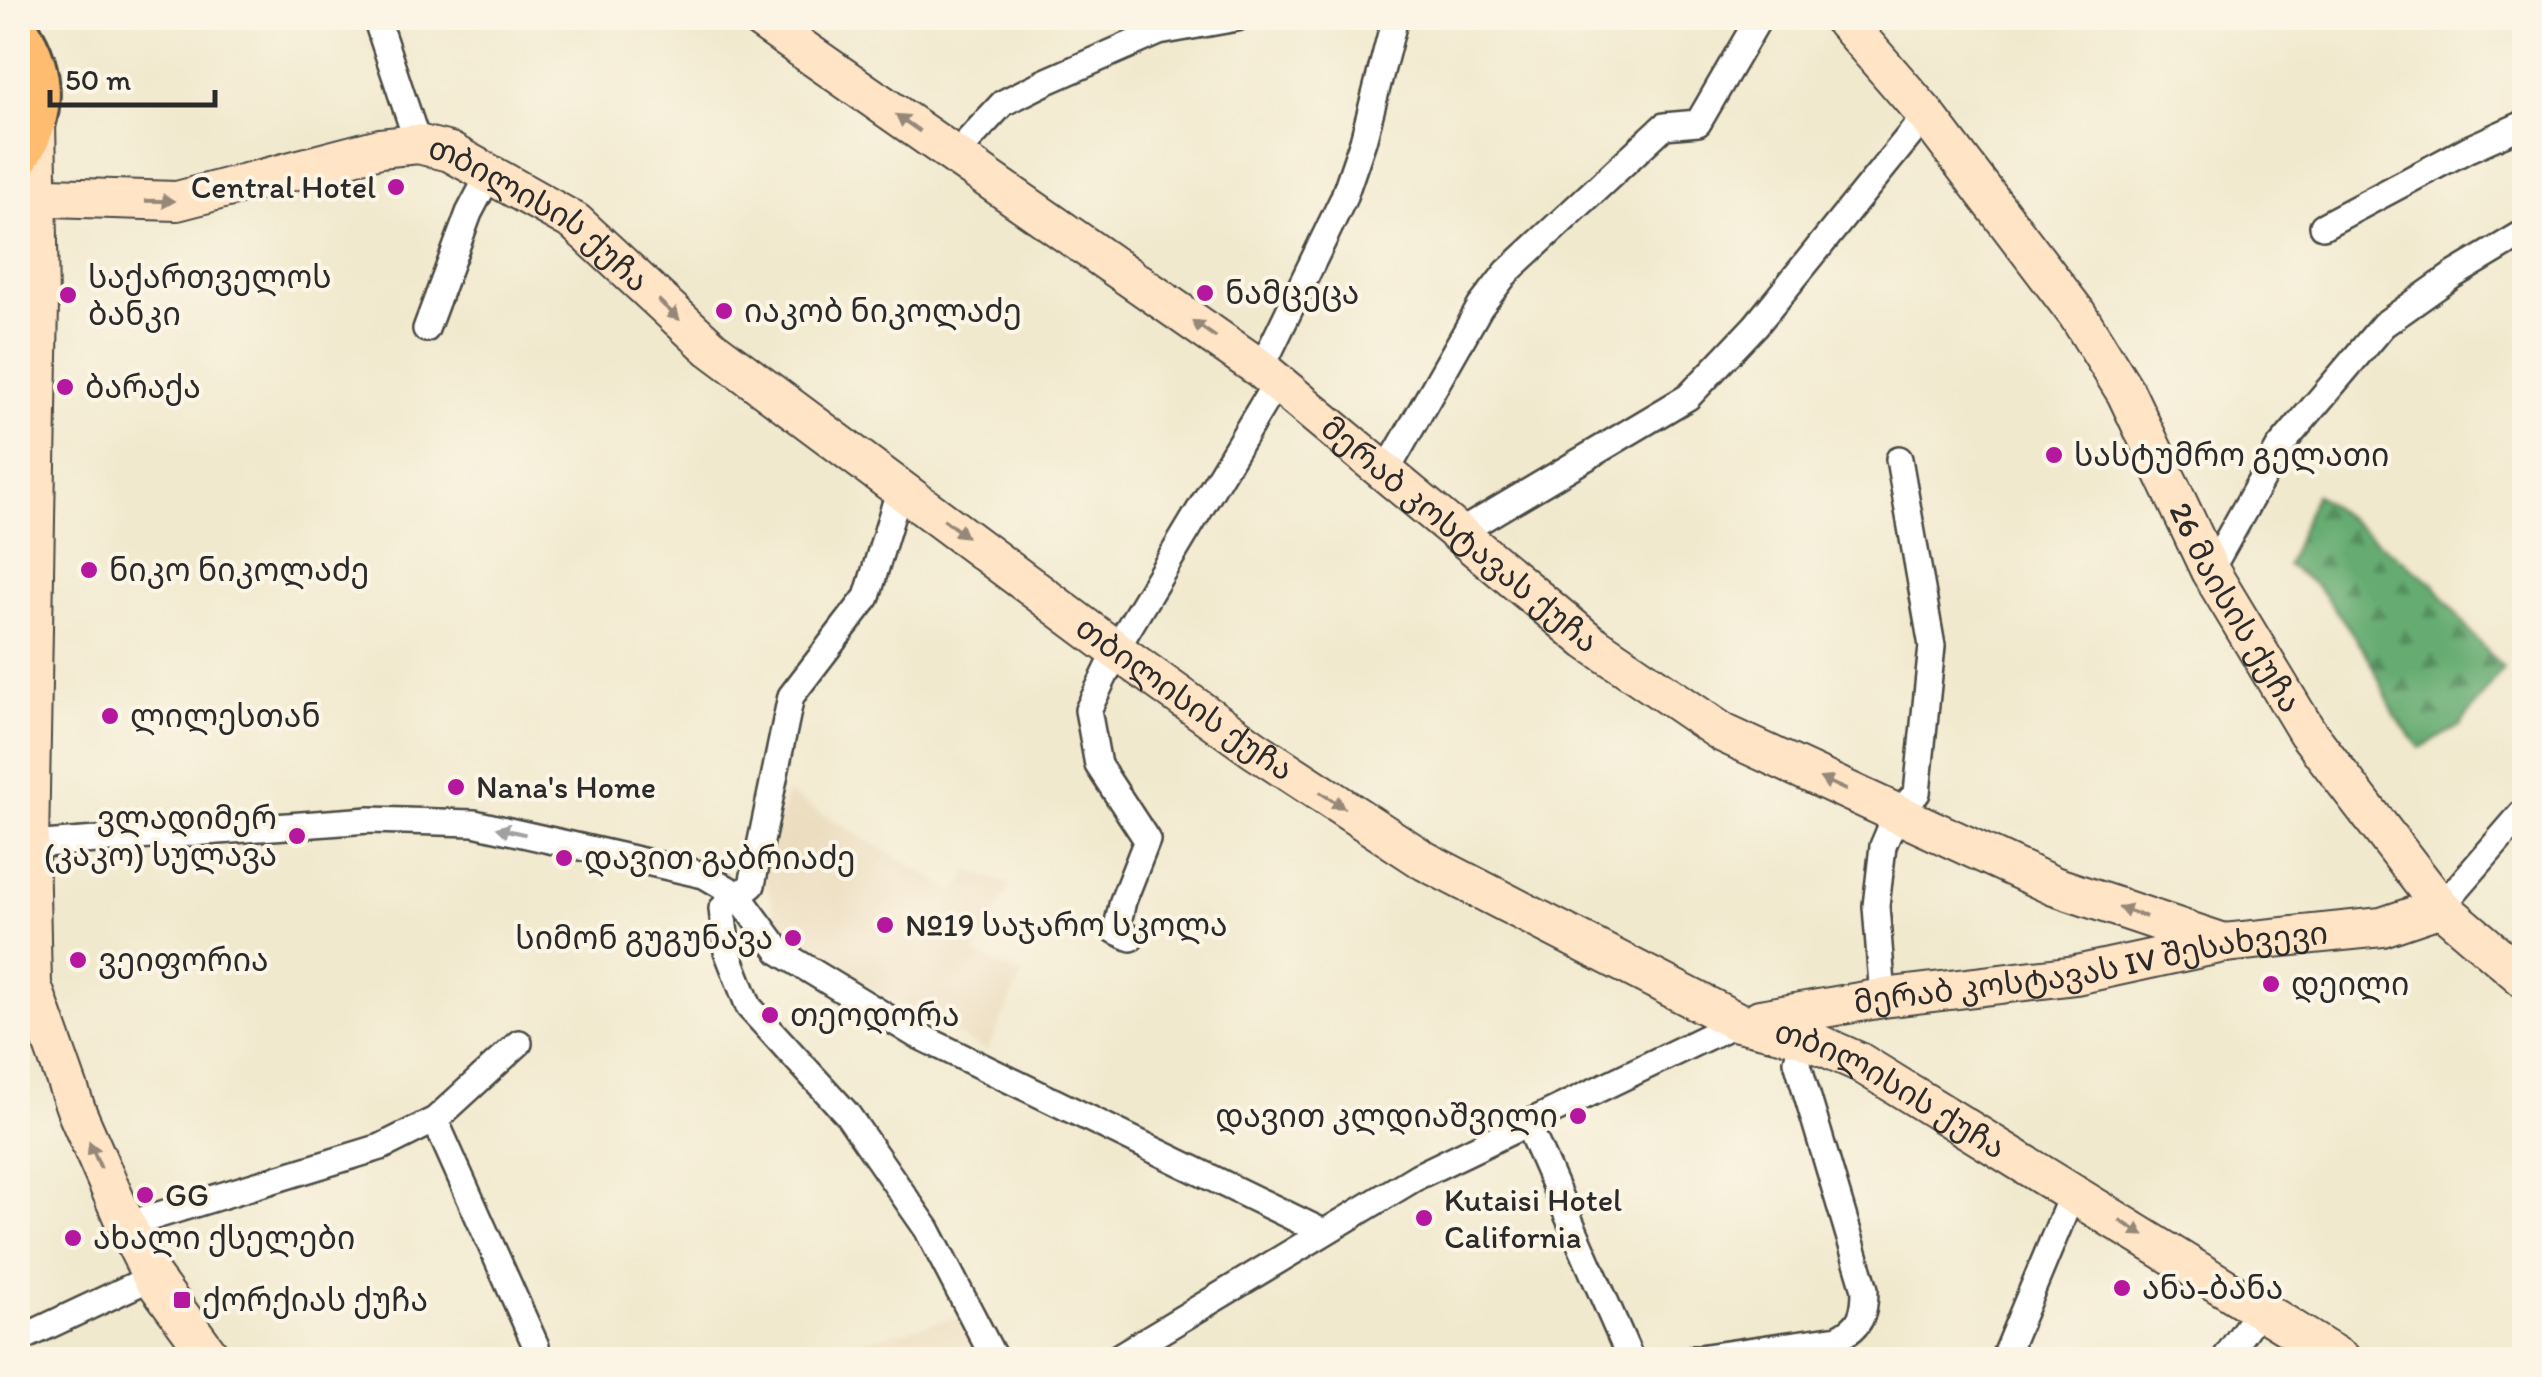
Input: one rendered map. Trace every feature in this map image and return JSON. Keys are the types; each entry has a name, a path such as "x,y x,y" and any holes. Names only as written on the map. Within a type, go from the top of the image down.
{"main road":[{"path":"18,156 36,118 39,94 27,33"}],"street":[{"path":"376,18 418,144"},
{"name":"მერაბ კოსტავას ქუჩა","path":"758,18 1269,375 1588,641 1724,733 2054,886 2224,943"},
{"path":"954,156 1003,103 1045,82 1159,32 1237,18"},
{"path":"1131,938 1116,931 1123,901 1147,840 1098,764 1088,710 1117,650 1269,375 1343,199 1363,141 1395,18"},
{"path":"1386,472 1480,307 1507,272 1664,126 1698,123 1759,18"},
{"name":"26 მაისის ქუჩა","path":"1842,18 1926,115 2077,314 2126,393 2210,571 2307,732 2441,907 2524,978"},
{"path":"1460,533 1688,397 1756,325 1926,115"},
{"path":"36,118 28,198 39,302 25,986 78,1115 152,1277 213,1360"},
{"path":"2323,226 2524,124"},
{"name":"თბილისის ქუჩა","path":"28,198 178,201 380,148 418,144 450,152 576,222 711,348 1254,749 1425,861 1738,1022"},
{"path":"426,329 470,213 490,172"},
{"path":"2210,571 2279,448 2383,325 2452,276 2524,233"},
{"path":"1883,998 1876,906 1883,846 1898,813 1917,793 1932,646 1899,460"},
{"path":"900,488 867,596 791,696 752,885 722,910 726,951 749,1007 847,1114 926,1229 995,1360"},
{"path":"2441,907 2524,811"},
{"path":"29,844 370,820 474,822 704,875 738,895 780,952 913,1033 1323,1232"},
{"name":"მერაბ კოსტავას IV შესახვევი","path":"1738,1022 1808,1025 1883,998 2076,975 2224,943 2382,927 2441,907"},
{"path":"1113,1360 1418,1176 1738,1022"},
{"path":"1685,1360 1838,1338 1853,1330 1865,1312 1865,1289 1797,1061 1808,1025"},
{"name":"თბილისის ქუჩა","path":"1808,1025 1858,1062 2342,1360"},
{"path":"126,1224 381,1147 435,1120 519,1043"},
{"path":"435,1120 536,1346"},
{"path":"1528,1125 1631,1360"},
{"path":"2003,1360 2073,1192"},
{"path":"18,1340 152,1277"},
{"path":"2224,1360 2260,1307"}],"shaded area":[{"name":"№19 საჯარო სკოლა","path":"787,793 957,893 969,871 1011,885 974,953 1022,976 987,1051 805,952 786,936 775,914 763,870"},
{"path":"957,1317 981,1359 808,1360 834,1349"}],"green space":[{"path":"2315,494 2435,585 2503,668 2460,726 2420,748 2396,717 2369,658 2343,620 2317,586 2287,565"}],"place":[{"name":"Central Hotel","path":"396,187"},
{"name":"ნამცეცა","path":"1205,293"},
{"name":"საქართველოს ბანკი","path":"68,295"},
{"name":"იაკობ ნიკოლაძე","path":"724,311"},
{"name":"ბარაქა","path":"65,387"},
{"name":"სასტუმრო გელათი","path":"2054,455"},
{"name":"ნიკო ნიკოლაძე","path":"89,570"},
{"name":"ლილესთან","path":"110,716"},
{"name":"Nana's Home","path":"456,787"},
{"name":"ვლადიმერ (კაკო) სულავა","path":"297,836"},
{"name":"დავით გაბრიაძე","path":"564,858"},
{"name":"№19 საჯარო სკოლა","path":"885,925"},
{"name":"სიმონ გუგუნავა","path":"793,938"},
{"name":"ვეიფორია","path":"78,960"},
{"name":"დეილი","path":"2271,984"},
{"name":"თეოდორა","path":"770,1015"},
{"name":"დავით კლდიაშვილი","path":"1578,1116"},
{"name":"GG","path":"145,1195"},
{"name":"Kutaisi Hotel California","path":"1424,1218"},
{"name":"ახალი ქსელები","path":"73,1238"},
{"name":"ანა-ბანა","path":"2122,1288"},
{"name":"ქორქიას ქუჩა","path":"182,1300"}]}
